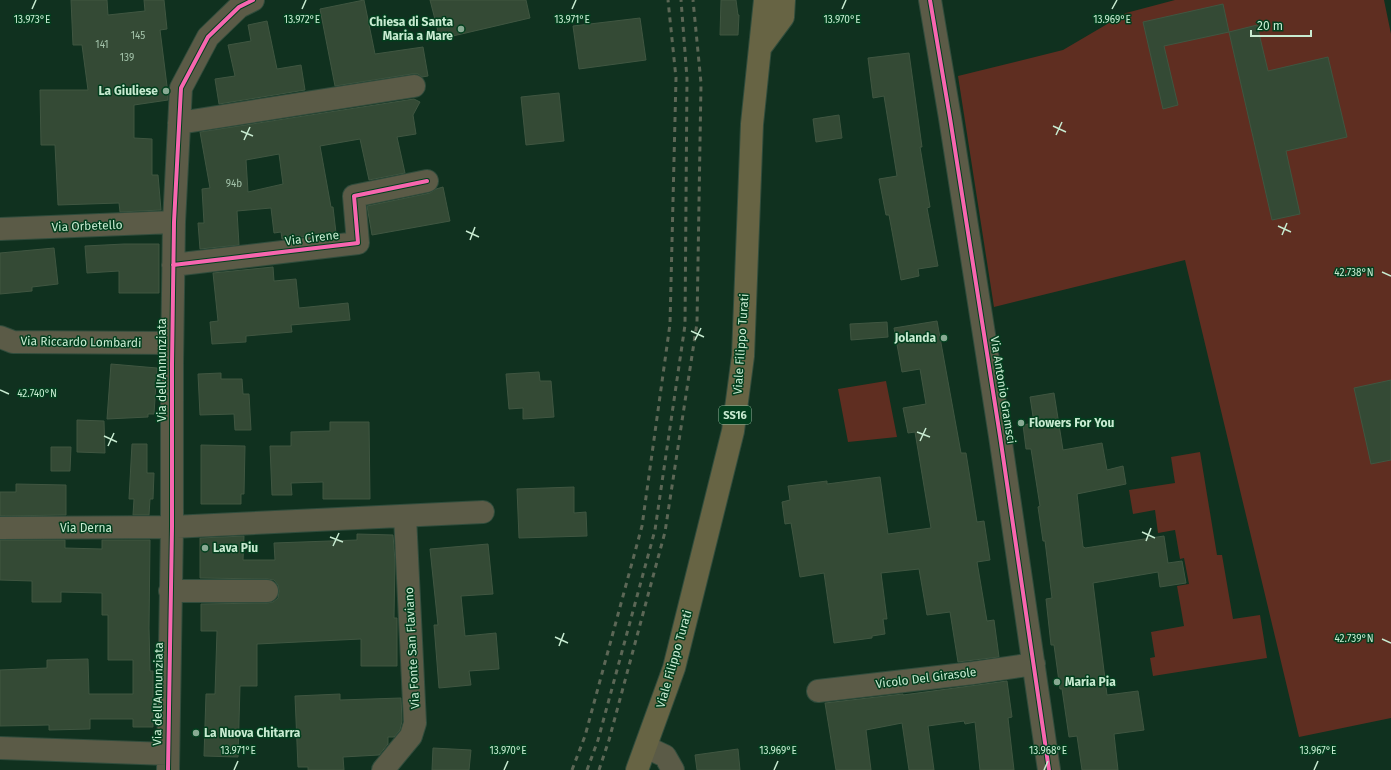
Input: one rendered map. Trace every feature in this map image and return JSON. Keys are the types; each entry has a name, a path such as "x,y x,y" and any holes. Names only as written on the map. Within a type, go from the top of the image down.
{"main road":[{"name":"Viale Filippo Turati","path":"637,770 674,668 733,432 743,356 752,124 765,0"},
{"path":"760,48 783,17 784,0"}],"street":[{"name":"Via dell'Annunziata","path":"0,748 168,762 172,527 173,266 181,88 208,37 242,2"},
{"name":"Via Antonio Gramsci","path":"932,5 1000,436 1049,770"},
{"path":"179,123 414,86"},
{"name":"Via Cirene","path":"173,266 358,243 354,196 427,181"},
{"name":"Via Orbetello","path":"0,229 174,222"},
{"name":"Via Riccardo Lombardi","path":"4,343 172,343"},
{"path":"172,527 483,512"},
{"name":"Via Fonte San Flaviano","path":"383,770 411,736 415,723 405,516"},
{"name":"Via Derna","path":"0,528 172,527"},
{"path":"170,591 267,591"},
{"name":"Vicolo Del Girasole","path":"818,691 973,673 1034,664"},
{"path":"646,747 665,756 673,770"}],"shaded area":[{"path":"1175,0 1384,0 1391,34 1391,718 1299,737 1185,260 994,307 958,76 1063,50 1126,13"},
{"path":"886,381 897,437 848,442 838,389"},
{"path":"1200,452 1217,555 1222,555 1233,619 1260,615 1267,658 1153,676 1150,658 1155,657 1151,632 1184,626 1177,586 1189,584 1184,558 1180,559 1175,530 1158,533 1155,510 1133,514 1129,490 1175,483 1171,457"}],"building":[{"path":"71,0 107,0 108,15 145,11 144,0 164,0 167,29 160,30 168,100 134,105 134,138 152,139 152,175 158,175 161,210 120,212 119,203 58,205 55,145 41,145 40,90 88,90 82,45 73,45"},
{"path":"364,0 375,54 423,47 428,76 422,77 418,74 412,74 335,86 320,9"},
{"name":"Chiesa di Santa Maria a Mare","path":"430,0 526,0 530,18 440,39"},
{"path":"721,0 736,0 739,15 738,35 720,35"},
{"path":"1223,4 1229,32 1164,46 1178,105 1163,109 1143,22"},
{"path":"640,18 646,60 579,69 573,26"},
{"path":"267,21 277,69 301,65 305,90 219,104 215,79 235,76 228,45 251,41 248,25"},
{"path":"1257,25 1268,71 1328,57 1347,137 1286,151 1300,214 1272,220 1229,32"},
{"path":"909,53 922,147 920,147 930,207 927,208 938,266 918,269 919,276 901,280 889,215 886,215 879,179 897,176 884,96 873,98 868,58"},
{"path":"559,93 564,141 526,145 521,97"},
{"path":"414,99 420,102 413,115 416,134 397,137 405,173 369,180 360,139 320,146 331,207 333,207 336,233 282,239 281,232 274,233 271,208 237,211 239,245 200,249 198,223 204,223 202,189 210,188 200,132","holes":["279,154 283,184 248,192 246,160"]},
{"path":"839,115 842,138 816,142 813,119"},
{"path":"443,187 450,221 372,235 367,206 430,193"},
{"path":"159,244 159,293 119,293 119,271 87,273 85,246"},
{"path":"54,248 58,284 32,287 32,291 0,294 0,253"},
{"path":"273,267 274,281 296,279 299,308 348,303 350,320 291,325 292,332 246,336 246,342 212,344 210,322 218,321 213,273"},
{"path":"937,321 961,453 966,453 977,522 984,521 990,560 977,562 987,621 994,620 999,657 958,662 950,612 927,615 919,569 881,573 887,619 883,619 885,634 872,636 872,638 834,643 824,573 800,577 791,523 785,524 782,502 790,500 788,486 827,481 827,484 880,477 888,534 931,528 915,432 908,433 903,408 926,404 920,369 902,372 894,328"},
{"path":"887,322 888,337 851,340 850,324"},
{"path":"111,364 157,368 154,414 148,414 148,417 107,419"},
{"path":"539,372 540,381 551,381 554,417 523,419 523,408 509,409 506,374"},
{"path":"221,373 221,379 242,379 243,394 249,394 251,430 235,430 234,414 200,415 198,374"},
{"path":"1391,380 1391,460 1371,464 1354,388"},
{"path":"1054,393 1063,450 1102,443 1107,470 1123,466 1126,484 1077,494 1083,547 1085,548 1164,536 1168,563 1182,561 1186,583 1160,587 1158,572 1093,583 1107,695 1138,691 1144,730 1114,734 1118,770 1082,770 1077,736 1069,737 1054,645 1051,645 1046,599 1052,598 1045,541 1043,541 1038,507 1040,506 1031,449 1026,449 1023,425 1034,423 1030,397"},
{"path":"77,420 104,421 105,453 77,452"},
{"path":"330,422 369,422 370,499 323,499 323,482 291,483 292,495 272,495 270,446 291,446 291,432 330,431"},
{"path":"132,444 147,444 147,473 154,473 153,499 150,499 149,515 133,515 134,499 129,499"},
{"path":"201,445 245,446 244,494 241,494 241,504 201,504"},
{"path":"51,447 71,447 70,471 51,471"},
{"path":"16,484 66,485 66,515 0,516 0,492 16,492"},
{"path":"574,487 574,513 586,512 587,536 519,538 517,489"},
{"path":"357,534 393,535 395,561 394,618 397,618 397,666 361,666 361,639 257,644 257,686 240,686 238,757 204,756 206,694 215,694 217,631 201,631 201,604 273,602 278,598 279,591 278,585 274,580 200,578 200,538 244,536 243,560 275,560 274,543 357,540"},
{"path":"0,540 65,540 65,548 102,549 102,540 150,540 149,628 150,671 153,671 153,727 133,727 133,719 90,719 90,729 49,730 49,725 0,726 0,670 47,668 47,660 88,659 89,694 133,694 133,660 108,660 108,615 102,615 102,593 61,592 61,602 32,602 32,581 0,580"},
{"path":"488,544 493,594 461,596 465,636 496,633 499,669 469,671 471,685 439,688 434,625 438,625 430,549"},
{"path":"1007,681 1012,717 1008,718 1014,770 980,770 975,722 965,724 964,721 928,726 934,770 909,770 902,723 866,730 871,770 836,770 825,703 903,695"},
{"path":"340,694 340,700 401,698 402,721 400,730 394,737 388,737 388,744 379,755 343,757 344,770 308,770 308,767 298,767 295,696"},
{"path":"433,748 471,750 469,770 432,770"},
{"path":"738,749 740,770 697,770 695,755"}],"railway":[{"path":"572,770 585,736 642,526 670,324 676,78 668,0"},
{"path":"587,770 598,740 655,530 685,325 687,78 681,0"},
{"path":"599,770 609,740 665,532 697,323 701,83 693,0"}],"cycle path":[{"path":"168,770 172,527 174,222 181,88 208,37 239,7 253,0"},
{"path":"930,0 1000,436 1049,770"},
{"path":"173,265 358,243 354,196 427,181"}],"place":[{"name":"Chiesa di Santa Maria a Mare","path":"461,29"},
{"name":"La Giuliese","path":"166,91"},
{"name":"Jolanda","path":"944,338"},
{"name":"Flowers For You","path":"1021,423"},
{"name":"Lava Piu","path":"205,548"},
{"name":"Maria Pia","path":"1057,682"},
{"name":"La Nuova Chitarra","path":"196,733"}]}
